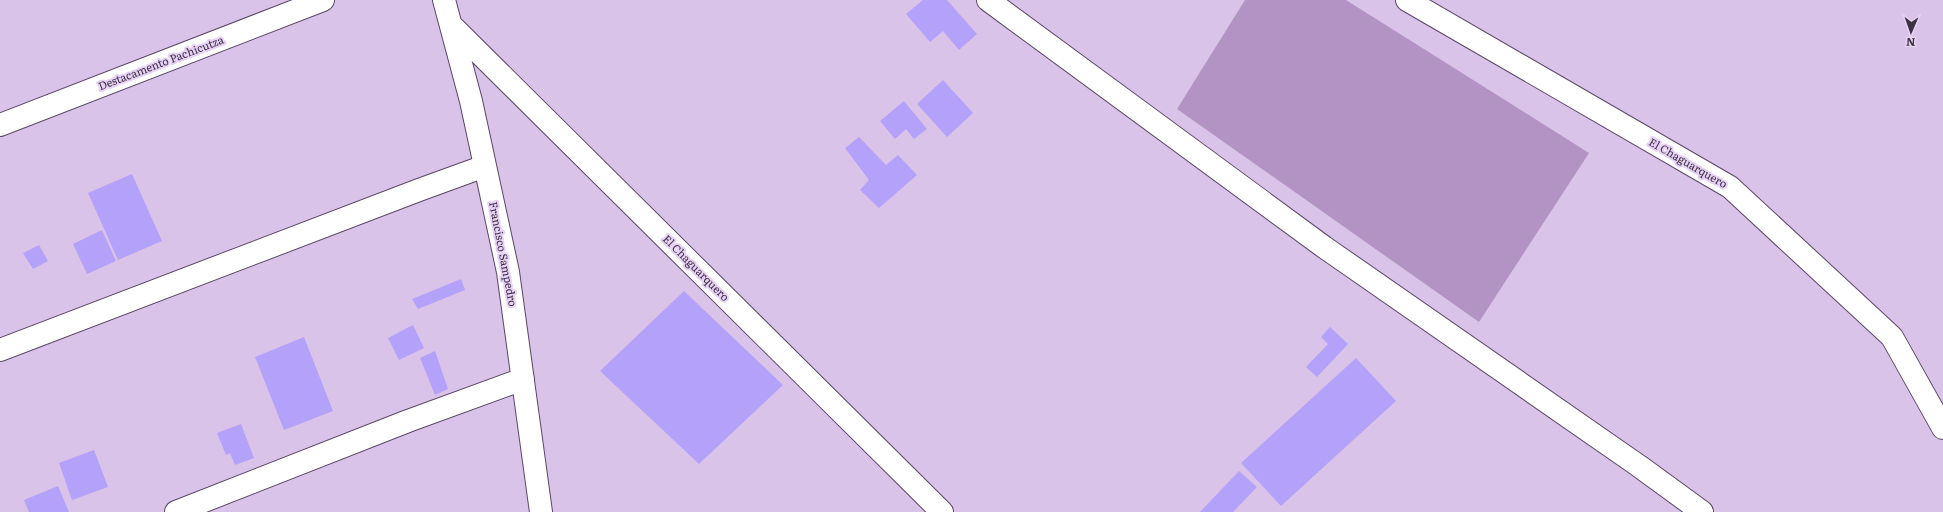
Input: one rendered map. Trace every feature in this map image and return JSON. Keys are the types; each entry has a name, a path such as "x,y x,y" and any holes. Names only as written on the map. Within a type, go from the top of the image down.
{"street":[{"name":"Destacamento Pachicutza","path":"0,125 323,0"},
{"name":"Francisco Sampedro","path":"444,0 485,166 508,272 541,512"},
{"path":"988,0 1324,247 1640,466 1702,512"},
{"name":"El Chaguarquero","path":"1408,0 1730,187 1892,337 1943,428"},
{"name":"El Chaguarquero","path":"451,25 942,512"},
{"path":"0,350 485,166"},
{"path":"176,512 408,420 523,379"}],"shaded area":[{"path":"1245,0 1346,0 1589,153 1479,322 1177,109"}],"building":[{"path":"923,0 947,0 977,34 959,50 943,31 930,42 906,14"},
{"path":"943,80 973,113 947,137 917,104"},
{"path":"904,101 927,129 914,139 906,129 895,139 880,121"},
{"path":"859,137 886,165 898,155 917,175 879,208 860,190 869,180 845,148"},
{"path":"132,174 162,241 118,260 88,193"},
{"path":"102,230 116,261 87,274 73,244"},
{"path":"39,245 48,261 33,269 23,253"},
{"path":"461,279 465,290 418,309 412,299"},
{"path":"684,291 783,385 699,464 600,371"},
{"path":"413,325 424,348 399,360 388,338"},
{"path":"1330,327 1348,344 1317,377 1306,367 1328,344 1321,337"},
{"path":"304,337 333,411 284,430 255,357"},
{"path":"435,351 448,389 435,395 420,358"},
{"path":"1356,358 1396,401 1281,506 1241,463"},
{"path":"241,424 254,458 235,465 230,453 226,455 217,433"},
{"path":"94,450 108,487 72,500 59,463"},
{"path":"1239,471 1257,487 1233,512 1200,512"},
{"path":"58,486 69,512 29,512 24,500"}]}
